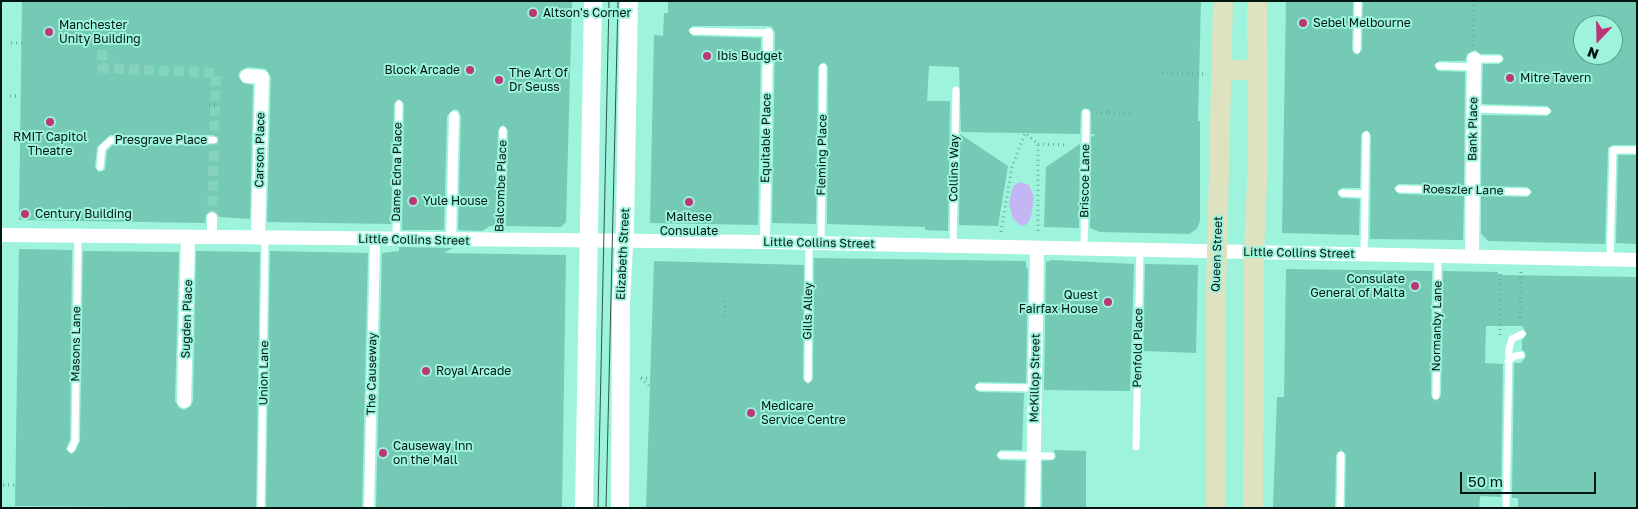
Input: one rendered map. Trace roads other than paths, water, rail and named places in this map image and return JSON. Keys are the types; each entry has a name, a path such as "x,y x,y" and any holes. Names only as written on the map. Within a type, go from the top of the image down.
{"main road":[{"name":"Queen Street","path":"1216,508 1217,251 1214,72 1223,1"},
{"path":"1253,508 1254,252 1258,70 1257,1"},
{"path":"1214,72 1258,70"}],"street":[{"path":"584,508 593,1"},
{"name":"Elizabeth Street","path":"620,508 621,303 629,1"},
{"name":"Equitable Place","path":"765,242 768,33"},
{"name":"Bank Place","path":"1472,256 1474,63"},
{"name":"Carson Place","path":"247,76 262,77 262,238"},
{"path":"452,241 454,116"},
{"path":"212,217 212,237"},
{"name":"Little Collins Street","path":"1,235 78,238 212,237 624,243 765,242 1637,260"},
{"name":"Sugden Place","path":"184,401 188,237"},
{"name":"The Causeway","path":"369,508 375,240"},
{"name":"McKillop Street","path":"1033,508 1037,248"}],"lane":[{"path":"1357,50 1358,1"},
{"path":"693,31 768,33"},
{"path":"1439,66 1499,59"},
{"name":"Fleming Place","path":"815,243 823,67"},
{"name":"Collins Way","path":"953,246 956,90"},
{"name":"Dame Edna Place","path":"396,240 399,104"},
{"path":"1473,110 1547,111"},
{"name":"Briscoe Lane","path":"1084,248 1086,113"},
{"name":"Balcombe Place","path":"500,241 503,130"},
{"path":"1364,254 1366,135"},
{"name":"Presgrave Place","path":"100,167 102,148 111,140 214,140"},
{"path":"1610,259 1613,150 1637,150"},
{"name":"Roeszler Lane","path":"1398,189 1527,192"},
{"path":"1342,194 1365,194"},
{"name":"Masons Lane","path":"71,449 75,441 78,238"},
{"name":"Union Lane","path":"261,508 262,238"},
{"name":"Gills Alley","path":"808,379 815,243"},
{"name":"Penfold Place","path":"1136,447 1140,249"},
{"name":"Normanby Lane","path":"1436,396 1438,256"},
{"path":"1506,508 1508,361 1512,339 1522,334"},
{"path":"1508,361 1514,356 1521,355"},
{"path":"979,387 1034,388"},
{"path":"1001,455 1051,456"},
{"path":"1340,508 1341,455"}],"tunnel":[{"path":"102,50 102,68 216,73 212,217"}],"tram line":[{"path":"598,508 609,1"},
{"path":"606,508 618,1"}],"place":[{"name":"Altson's Corner","path":"533,13"},
{"name":"Sebel Melbourne","path":"1303,23"},
{"name":"Manchester Unity Building","path":"49,32"},
{"name":"Ibis Budget","path":"707,56"},
{"name":"Block Arcade","path":"470,70"},
{"name":"Mitre Tavern","path":"1510,78"},
{"name":"The Art Of Dr Seuss","path":"499,80"},
{"name":"RMIT Capitol Theatre","path":"50,122"},
{"name":"Yule House","path":"413,201"},
{"name":"Maltese Consulate","path":"689,202"},
{"name":"Century Building","path":"25,214"},
{"name":"Consulate General of Malta","path":"1415,286"},
{"name":"Quest Fairfax House","path":"1108,302"},
{"name":"Royal Arcade","path":"426,371"},
{"name":"Medicare Service Centre","path":"751,413"},
{"name":"Causeway Inn on the Mall","path":"383,453"}]}
